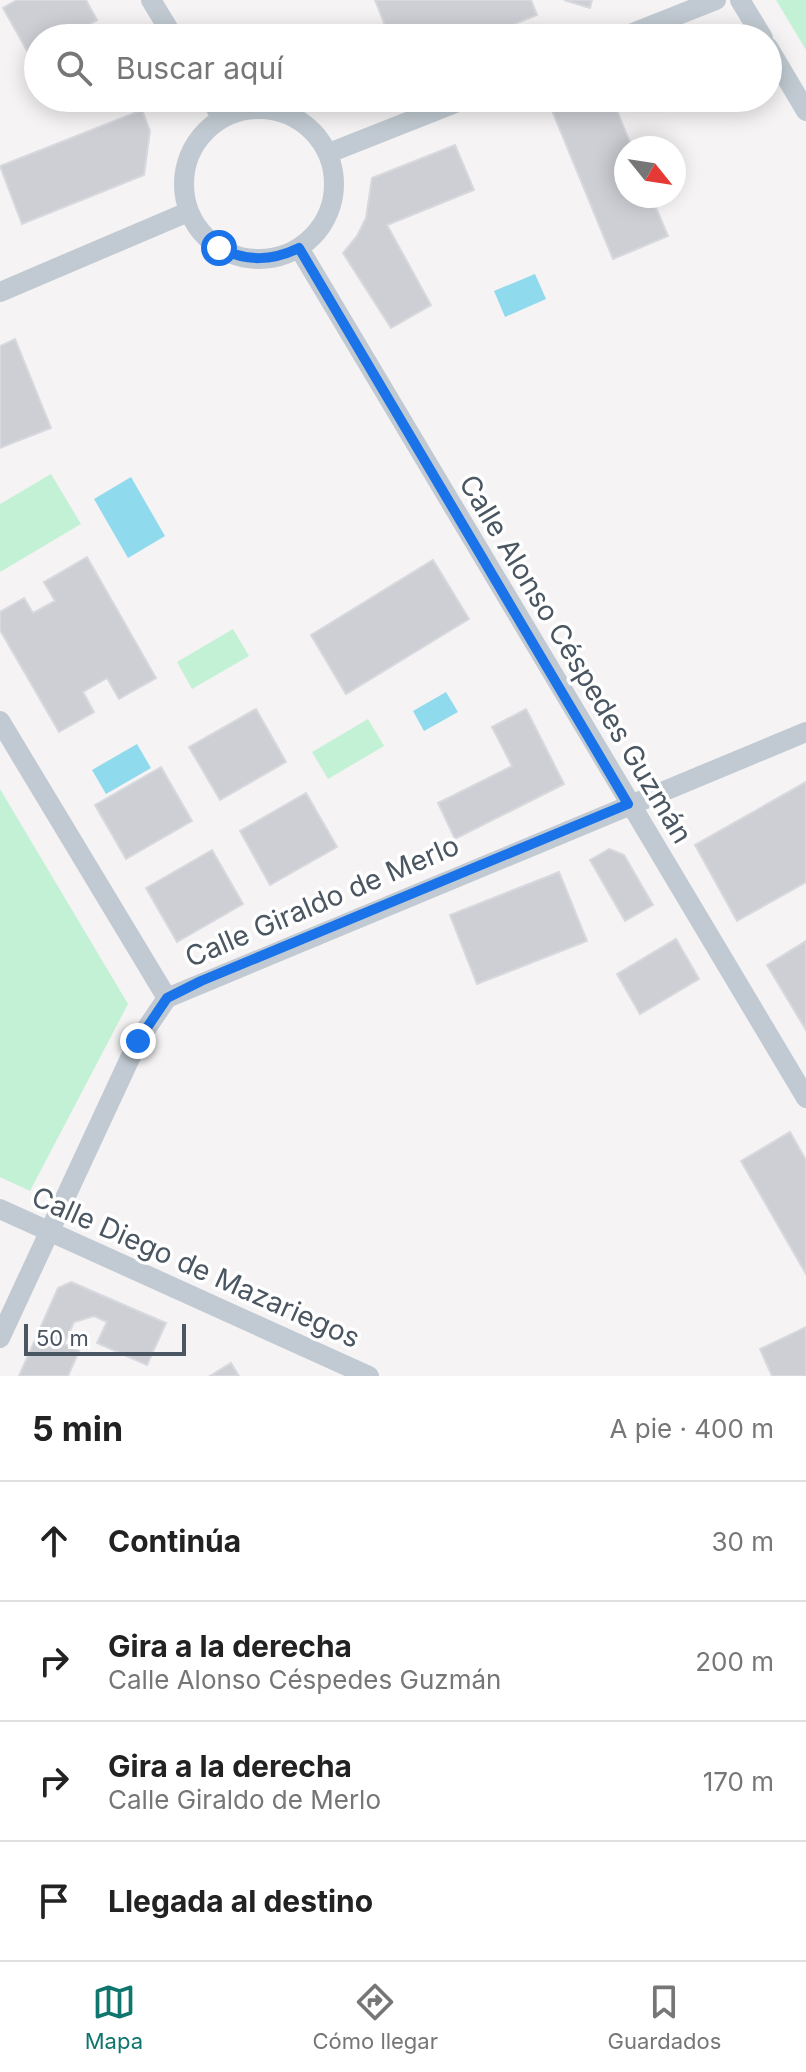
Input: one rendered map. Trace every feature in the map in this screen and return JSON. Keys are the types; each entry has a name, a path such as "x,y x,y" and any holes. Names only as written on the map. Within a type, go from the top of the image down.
{"street":[{"path":"151,0 166,24"},
{"path":"655,24 716,0"},
{"path":"740,0 755,24"},
{"path":"782,71 806,111"},
{"path":"218,112 221,117"},
{"path":"250,112 221,117 205,132 189,160 184,187 188,212 206,238 230,253 264,259 299,248 323,223 333,200 335,176 329,153 315,132 293,116 278,112"},
{"path":"329,153 433,112"},
{"path":"0,292 188,212"},
{"name":"Calle Alonso Céspedes Guzmán","path":"299,248 806,1098"},
{"path":"0,721 167,998"},
{"name":"Calle Giraldo de Merlo","path":"0,1338 47,1230 138,1041 167,998 806,732"},
{"name":"Calle Diego de Mazariegos","path":"0,1209 369,1376"}],"green space":[{"path":"776,0 806,0 806,50"},
{"path":"51,474 81,524 0,572 0,504"},
{"path":"233,629 249,656 192,689 177,662"},
{"path":"368,719 384,746 328,779 312,752"},
{"path":"0,789 128,1004 30,1191 0,1177"}],"water":[{"path":"535,274 546,299 505,317 494,291"},
{"path":"131,477 165,536 128,558 94,499"},
{"path":"446,692 458,712 424,731 413,711"},
{"path":"137,744 151,768 106,794 92,770"}],"building":[{"path":"17,0 86,0 97,20 90,24 24,24 24,46 3,8"},
{"path":"375,0 531,0 537,15 515,24 384,24"},
{"path":"564,0 592,0 590,8"},
{"path":"137,112 143,112 150,131 144,175 22,224 0,166"},
{"path":"553,112 618,112 627,136 614,136 614,208 656,208 668,236 613,259"},
{"path":"455,145 474,190 387,225 431,305 391,328 343,253 366,218 372,178"},
{"path":"15,339 51,428 0,448 0,346"},
{"path":"87,557 156,678 119,699 107,678 83,692 94,712 59,732 0,630 0,612 24,598 33,613 55,601 44,582"},
{"path":"433,560 469,619 346,694 311,635"},
{"path":"256,709 286,762 220,800 189,747"},
{"path":"526,709 564,784 455,839 438,803 512,766 492,727"},
{"path":"161,767 192,821 126,859 95,805"},
{"path":"806,782 806,882 737,921 695,845"},
{"path":"306,793 337,847 270,885 240,831"},
{"path":"609,849 624,855 653,905 625,921 590,860"},
{"path":"212,850 243,904 177,942 146,888"},
{"path":"559,872 587,941 477,984 450,915"},
{"path":"676,939 699,979 640,1014 617,974"},
{"path":"806,941 806,1030 767,965"},
{"path":"790,1132 806,1160 806,1274 741,1161"},
{"path":"71,1282 166,1323 147,1365 97,1343 107,1322 94,1316 74,1322 64,1344 79,1351 68,1376 19,1376 58,1288"},
{"path":"806,1327 806,1376 772,1376 760,1349"},
{"path":"231,1363 239,1376 210,1376"}],"route":[{"path":"138,1041 167,998 201,981 628,804 299,248 282,256 264,259 248,258 219,248"}]}
